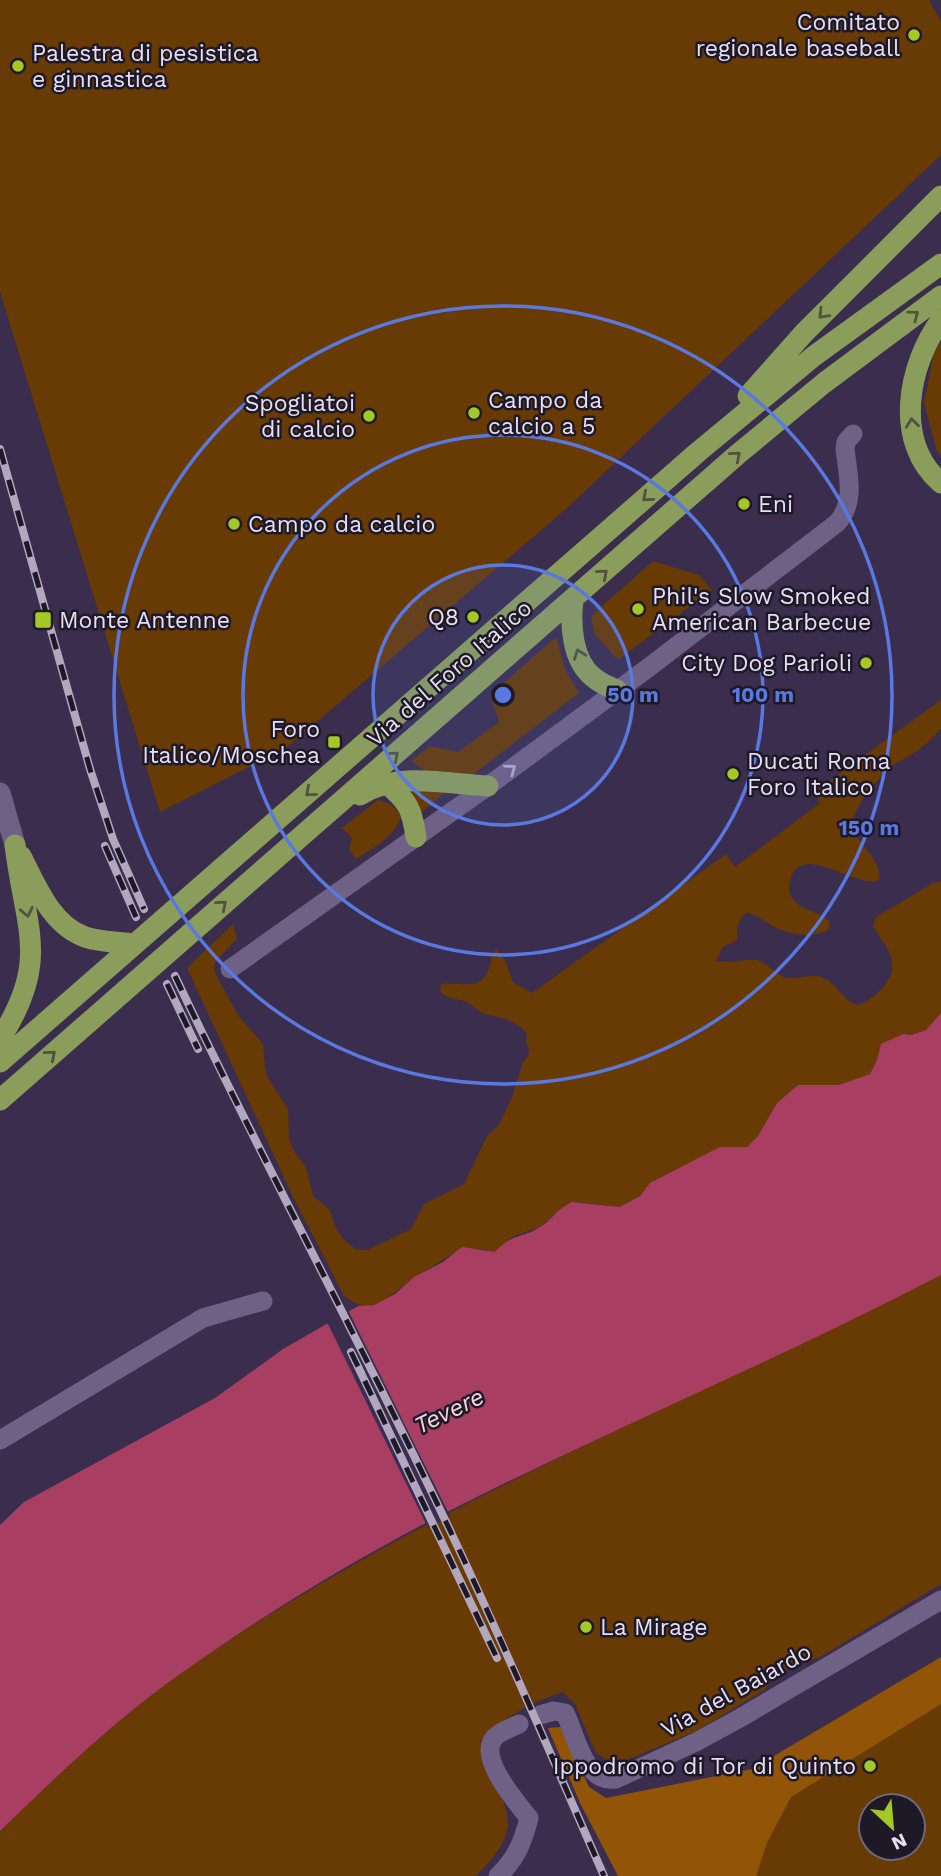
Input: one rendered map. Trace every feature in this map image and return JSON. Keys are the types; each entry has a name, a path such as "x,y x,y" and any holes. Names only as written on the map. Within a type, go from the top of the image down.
{"highway":[{"path":"698,452 804,333 941,196"},
{"name":"Via del Foro Italico","path":"0,1062 698,452 814,356 941,264"},
{"name":"Via del Foro Italico","path":"0,1100 814,390 941,296"},
{"path":"941,320 923,348 910,404 914,438 919,452 929,470 941,483"},
{"path":"573,600 571,621 575,645 583,665 595,679 617,690"},
{"path":"306,831 330,820 373,786 416,781 488,786"},
{"path":"386,783 400,794 412,812 416,838"},
{"path":"15,845 46,903 68,927 92,939 134,944"},
{"path":"0,1039 22,999 31,962 31,936 15,845"}],"street":[{"path":"230,968 488,786 841,519 850,501 845,449 846,442 853,434"},
{"path":"0,793 15,845"},
{"path":"0,1440 203,1318 263,1301"},
{"name":"Via del Baiardo","path":"540,1715 554,1711 565,1713 591,1771 604,1779 616,1779 696,1742 740,1718 941,1600"},
{"path":"498,1876 523,1844 529,1818 495,1769 490,1747 494,1737 519,1724"}],"shaded area":[{"path":"0,0 929,0 941,22 941,155 566,509 285,749 160,812 0,292"},
{"path":"941,342 941,456 937,452 924,403 934,352"},
{"path":"653,561 699,575 712,590 619,659 594,633 591,616"},
{"path":"556,637 565,670 579,693 471,776 428,773 411,761 430,746 458,752 499,722 490,695"},
{"path":"941,700 941,728 920,749 889,768 865,796 855,813 853,827 877,865 879,880 858,879 818,865 806,864 797,868 790,880 791,896 800,906 829,921 829,929 817,934 796,934 776,928 746,913 739,922 737,940 723,947 716,961 756,960 788,978 821,977 832,983 848,1000 859,1005 883,988 892,968 889,952 873,925 876,917 933,883 941,881 941,1013 926,1030 911,1035 903,1034 877,1060 870,1074 839,1085 798,1085 777,1103 758,1136 747,1148 722,1147 650,1183 641,1196 620,1207 572,1202 540,1227 512,1237 496,1252 477,1249 451,1255 381,1302 364,1305 354,1303 344,1296 294,1199 187,968 233,924 237,939 215,962 214,970 238,1015 263,1044 265,1069 288,1109 289,1139 295,1153 306,1167 313,1196 330,1210 335,1227 344,1240 357,1250 368,1250 411,1229 424,1204 464,1184 487,1136 499,1125 512,1097 523,1062 528,1056 527,1035 522,1028 507,1019 484,1014 465,1001 447,997 440,992 441,984 474,984 479,981 488,971 496,949 505,960 513,982 532,993 726,854 735,867 820,803 814,792"},
{"path":"404,789 447,790 421,813"},
{"path":"378,800 392,806 401,817 388,837 356,859 349,849 352,838 342,828"},
{"name":"La Mirage","path":"941,1274 941,1584 820,1657 780,1672 764,1690 696,1731 627,1760 612,1763 596,1753 575,1704 562,1692 528,1706 508,1718 480,1741 502,1796 508,1825 500,1847 476,1876 0,1876 0,1831 66,1768 135,1708 236,1636 344,1570 456,1509"},
{"path":"941,1657 941,1704 791,1797 767,1843 756,1876 618,1876 580,1803 548,1728 561,1727 589,1787 606,1798 752,1769"},
{"name":"Ippodromo di Tor di Quinto","path":"941,1686 941,1876 646,1876"}],"water":[{"name":"Tevere","path":"941,1013 941,1275 477,1497 327,1578 218,1648 135,1708 0,1831 0,1525 24,1502 215,1398 283,1349 358,1306 374,1305 395,1294 414,1277 443,1262 462,1247 495,1252 512,1238 534,1231 572,1202 620,1207 640,1196 650,1183 714,1150 721,1147 747,1147 758,1136 777,1103 798,1085 839,1085 870,1074 881,1044 903,1034 911,1035 926,1030"}],"pier":[{"path":"347,1308 450,1516 428,1528 326,1320"}],"railway":[{"path":"0,449 90,769 113,839 144,909"},
{"path":"105,846 136,917"},
{"path":"175,976 446,1522 604,1876"},
{"path":"167,984 198,1049"},
{"path":"351,1352 497,1658"}],"place":[{"name":"Comitato regionale baseball","path":"914,35"},
{"name":"Palestra di pesistica e ginnastica","path":"18,66"},
{"name":"Campo da calcio a 5","path":"474,413"},
{"name":"Spogliatoi di calcio","path":"369,416"},
{"name":"Eni","path":"744,504"},
{"name":"Campo da calcio","path":"234,524"},
{"name":"Phil's Slow Smoked American Barbecue","path":"638,609"},
{"name":"Q8","path":"473,617"},
{"name":"Monte Antenne","path":"43,620"},
{"name":"City Dog Parioli","path":"866,663"},
{"name":"Foro Italico/Moschea","path":"334,742"},
{"name":"Ducati Roma Foro Italico","path":"733,774"},
{"name":"La Mirage","path":"586,1627"},
{"name":"Ippodromo di Tor di Quinto","path":"870,1766"}]}
